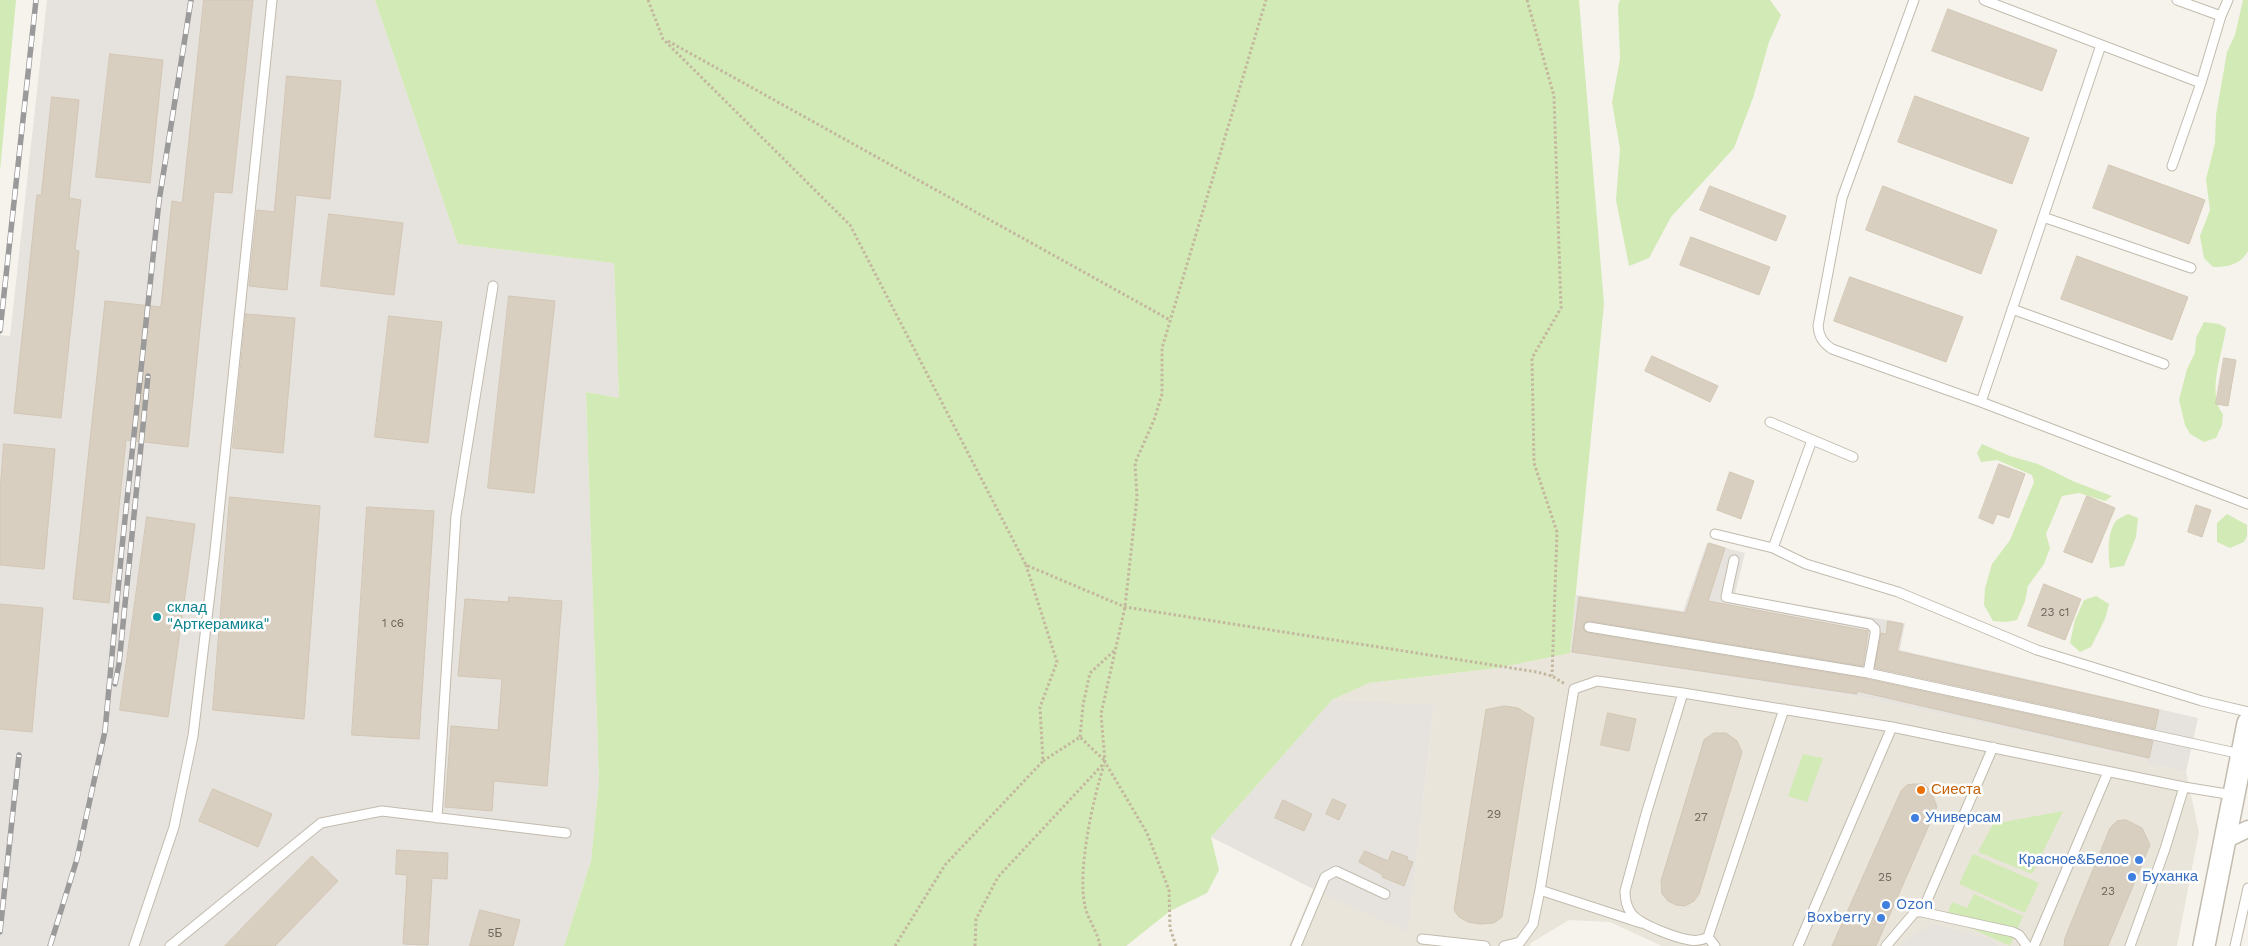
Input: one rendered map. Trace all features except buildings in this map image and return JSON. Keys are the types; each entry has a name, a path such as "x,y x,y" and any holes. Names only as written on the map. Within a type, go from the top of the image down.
{"street":[{"path":"2204,946 2233,795 2246,739"},
{"path":"2224,840 2248,829"}],"lane":[{"path":"134,946 174,827 192,736 216,541 272,0"},
{"path":"1914,0 1842,198 1818,326 1819,335 1824,344 1832,349 1981,402 2248,504"},
{"path":"1984,0 2201,83"},
{"path":"2177,0 2221,16"},
{"path":"2172,166 2201,83 2221,16 2228,0"},
{"path":"1981,402 2101,45"},
{"path":"2043,217 2191,268"},
{"path":"437,818 456,516 493,286"},
{"path":"2012,309 2164,364"},
{"path":"1770,422 1853,457"},
{"path":"1773,548 1812,440"},
{"path":"1715,534 1773,548 1806,564 1898,592 2037,650 2202,701 2248,712"},
{"path":"1734,560 1725,591 1726,597 1730,599 1870,624 1875,628 1868,673"},
{"path":"1588,627 1868,673 2246,739"},
{"path":"1504,946 1520,942 1533,924 1574,689 1597,682 1683,693 1892,727 2108,772 2233,795"},
{"path":"1641,923 1631,914 1625,901 1625,891 1683,693"},
{"path":"1540,890 1690,940 1703,940 1708,937 1784,709"},
{"path":"1798,946 1892,727"},
{"path":"1922,912 1993,747"},
{"path":"2034,946 2108,772"},
{"path":"2130,946 2165,849 2184,787"},
{"path":"170,946 321,823 382,811 566,833"},
{"path":"1296,946 1325,877 1330,873 1336,871 1385,894"},
{"path":"2235,946 2248,888"},
{"path":"1886,946 1914,912 1922,912 2014,932 2019,935 2027,946"},
{"path":"1708,937 1715,946"},
{"path":"1422,939 1485,946"}],"path":[{"path":"648,0 663,39 850,225 1026,565 1057,662 1040,707 1043,761"},
{"path":"1100,946 1085,907 1083,881 1094,796 1105,762 1101,714 1125,608 1137,497 1135,463 1154,420 1162,394 1162,348 1266,0"},
{"path":"1527,0 1554,96 1561,308 1532,358 1534,463 1557,532 1552,676"},
{"path":"663,39 1170,320"},
{"path":"1026,565 1125,608 1527,671 1552,676 1574,689"},
{"path":"1080,737 1083,705 1090,673 1116,649"},
{"path":"895,946 945,865 1043,761 1080,737"},
{"path":"1080,737 1105,762 1147,833 1169,890 1170,928 1176,946"},
{"path":"975,946 976,919 998,877 1105,762"}],"shaded area":[{"path":"47,0 375,0 458,244 614,263 619,398 586,392 599,782 591,861 564,946 0,946 0,335 10,336"},
{"path":"1707,543 1745,553 1735,594 1905,623 1900,650 2198,718 2186,772 2148,763 2148,760 1873,699 1570,653 1576,595 1683,611"},
{"path":"1570,653 1873,699 2148,760 2149,763 2186,772 2199,832 2177,946 1999,946 1993,940 1901,943 1900,946 1662,946 1610,922 1569,920 1531,943 1530,946 1289,946 1313,889 1408,931 1434,706 1332,700 1369,683 1498,668"},
{"path":"1332,700 1434,705 1408,932 1327,896 1211,837"},
{"path":"1933,924 1993,940 1999,946 1900,946 1901,943"}],"green space":[{"path":"0,0 16,0 0,171"},
{"path":"375,0 1579,0 1604,304 1570,653 1498,668 1369,683 1332,700 1211,837 1219,870 1207,893 1170,911 1126,946 564,946 591,861 599,782 586,392 619,398 614,263 458,244"},
{"path":"1620,0 1770,0 1781,15 1769,42 1753,98 1734,148 1671,217 1649,258 1629,266 1616,200 1620,149 1612,102 1620,59 1618,5"},
{"path":"2243,0 2248,0 2248,251 2245,256 2233,264 2213,267 2204,258 2200,236 2210,210 2206,179 2215,143 2216,115 2227,52 2235,35"},
{"path":"2204,322 2219,324 2226,328 2216,384 2218,406 2223,414 2222,425 2216,438 2204,442 2190,434 2185,425 2179,400 2187,369 2195,353 2196,338"},
{"path":"1982,444 2010,456 2038,464 2075,482 2112,496 2105,501 2079,493 2062,496 2046,534 2050,548 2044,564 2028,586 2025,601 2017,620 2006,622 1993,621 1984,605 1985,588 1992,564 2010,540 2034,482 2032,475 1997,460 1981,462 1977,453"},
{"path":"2128,514 2138,518 2136,537 2124,566 2110,568 2111,530 2117,520"},
{"path":"2227,514 2247,525 2247,536 2244,542 2230,548 2217,542 2217,523"},
{"path":"2096,596 2109,604 2105,619 2091,647 2080,652 2070,643 2075,620 2084,600"},
{"path":"1803,754 1823,758 1807,802 1788,796"},
{"path":"2063,811 2032,874 1978,852 1993,824"},
{"path":"1973,854 2039,883 2025,913 1959,884"},
{"path":"1974,894 2023,916 2010,946 1946,917 1952,902 1967,908"}],"railway":[{"path":"0,331 36,0"},
{"path":"50,946 77,859 105,731 122,547 159,201 191,0"},
{"path":"115,684 119,664 148,376"},
{"path":"0,932 19,755"}],"place":[{"name":"склад \"Арткерамика\"","path":"157,617"},
{"name":"Сиеста","path":"1921,790"},
{"name":"Универсам","path":"1915,818"},
{"name":"Красное&Белое","path":"2139,860"},
{"name":"Буханка","path":"2132,877"},
{"name":"Ozon","path":"1886,905"},
{"name":"Boxberry","path":"1881,918"}]}
